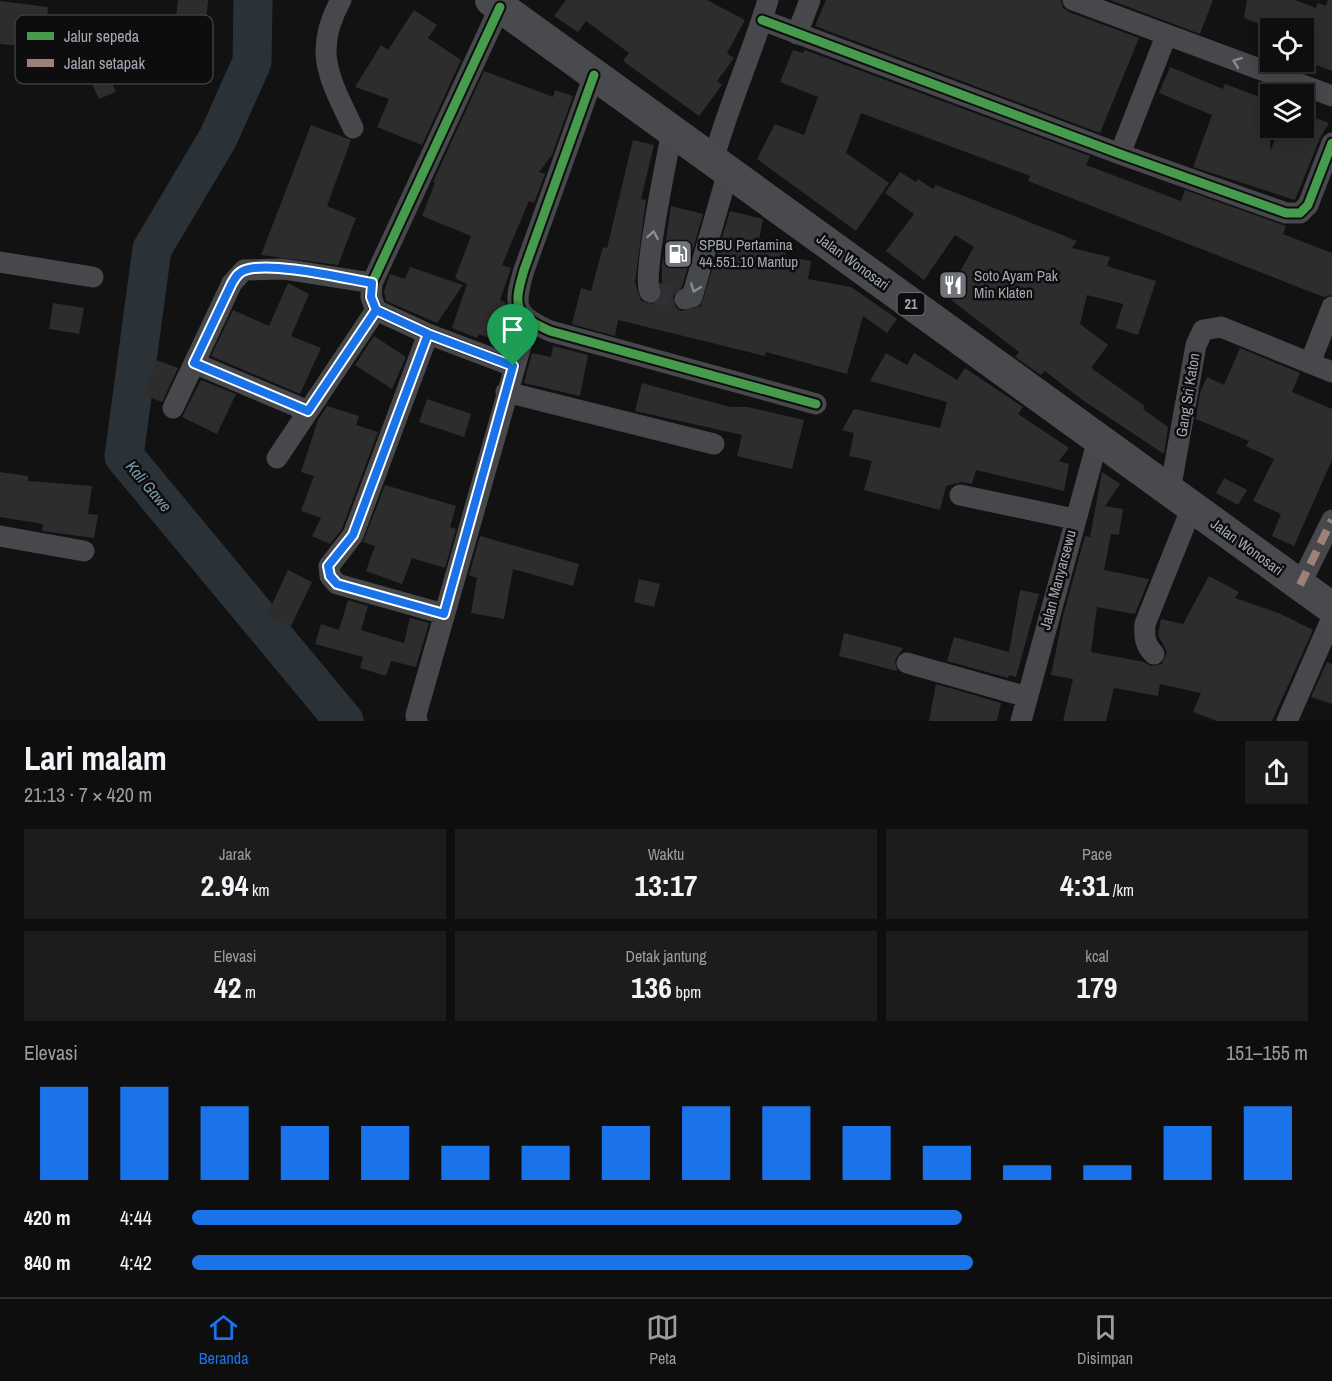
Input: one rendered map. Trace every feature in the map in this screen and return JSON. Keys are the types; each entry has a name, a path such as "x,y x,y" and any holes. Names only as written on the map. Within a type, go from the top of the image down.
{"highway":[{"name":"Jalan Wonosari","path":"495,3 1332,608"}],"street":[{"path":"341,0 327,28 326,53 332,83 353,128"},
{"path":"686,299 692,297 701,271 721,166 723,123 744,74 768,0"},
{"path":"797,34 810,0"},
{"path":"1073,0 1332,96"},
{"path":"495,3 372,283 371,297 376,310 428,334 513,366"},
{"path":"762,20 1120,154 1286,213 1300,213 1308,205 1332,143"},
{"path":"1120,154 1166,36"},
{"path":"594,75 517,293 517,307 528,321 562,334 816,404"},
{"path":"650,292 647,286 651,247 672,131"},
{"path":"0,262 93,277"},
{"path":"173,408 232,283 244,270 283,269 372,283"},
{"path":"1310,363 1332,307"},
{"path":"277,458 376,310"},
{"path":"417,721 416,715 444,614 513,366 528,321"},
{"name":"Gang Sri Katon","path":"1181,499 1196,345 1203,330 1221,327 1332,372"},
{"path":"428,334 353,535 328,566 330,576 337,584 444,614"},
{"path":"194,363 308,411"},
{"path":"506,392 714,444"},
{"name":"Jalan Manyarsewu","path":"1021,721 1074,519 1098,439"},
{"path":"960,495 1074,519"},
{"path":"1154,654 1148,648 1144,637 1145,624 1181,499"},
{"path":"1300,585 1332,520"},
{"path":"0,536 84,551"},
{"path":"1287,721 1332,618"},
{"path":"908,663 1027,697"}],"building":[{"path":"178,0 208,0 207,15 176,15"},
{"path":"566,0 707,0 745,20 727,53 734,58 717,81 722,85 699,116 623,61 629,53 586,21 578,32 554,16"},
{"path":"826,0 1061,0 1063,8 1069,12 1139,38 1100,133 815,26"},
{"path":"1110,0 1213,0 1200,34"},
{"path":"1247,0 1295,0 1316,8 1318,3 1326,6 1328,0 1332,0 1332,71 1314,64 1314,18 1260,18 1260,24 1244,18"},
{"path":"0,1 48,7 47,15 15,15 15,45 0,44"},
{"path":"414,10 437,25 428,38 461,60 422,145 377,127 389,99 355,87 381,45 388,50"},
{"path":"793,50 803,53 805,50 1090,156 1086,165 1181,201 1185,190 1286,226 1283,234 1332,253 1332,295 1324,297 1303,289 1028,181 1030,176 861,113 846,153 889,183 856,231 757,159 775,124 804,135 818,97 780,82"},
{"path":"1170,67 1223,89 1225,84 1260,97 1260,138 1270,138 1270,151 1276,138 1314,138 1314,118 1329,123 1320,138 1295,200 1193,167 1212,115 1159,93"},
{"path":"484,71 553,97 555,90 573,96 552,155 539,172 545,174 534,203 529,201 502,265 511,268 500,300 505,302 508,313 497,341 479,334 477,338 452,328 467,284 455,278 471,236 422,216 435,183 433,182"},
{"path":"92,84 112,84 116,92 99,99"},
{"path":"311,125 351,140 327,206 356,218 338,265 261,255"},
{"path":"633,140 654,145 641,199 646,200 635,282 641,301 653,304 662,296 662,266 671,206 703,214 682,287 673,296 676,308 681,311 701,306 730,211 763,219 759,239 787,245 785,256 811,261 808,279 851,287 897,319 887,333 863,316 847,374 766,352 765,356 618,320 615,336 572,324 581,288 591,291 603,247 607,248"},
{"path":"900,172 916,182 918,179 933,189 936,185 1077,241 1072,248 1110,257 1107,266 1156,281 1138,335 1116,328 1123,304 1087,295 1080,324 1108,345 1091,368 1145,406 1143,409 1168,427 1164,454 1081,399 1045,371 1041,375 1015,357 1019,352 946,296 974,247 955,235 924,280 886,251 914,214 885,193"},
{"path":"410,267 463,285 437,323 386,301 384,291 390,274 405,279"},
{"path":"288,283 309,294 291,336 321,348 300,394 211,356 233,310 269,326"},
{"path":"53,303 84,308 79,334 49,329"},
{"path":"374,336 406,357 392,389 355,365"},
{"path":"553,346 588,355 580,396 524,383 532,353 551,357"},
{"path":"1240,348 1300,373 1292,392 1332,409 1332,460 1294,546 1272,536 1281,514 1253,501 1274,459 1246,446 1249,441 1196,419 1200,393 1207,377 1224,385"},
{"path":"886,353 907,365 914,353 957,380 965,368 1023,407 1018,414 1069,448 1059,461 1069,464 1064,491 976,470 972,484 962,482 946,486 940,510 864,490 872,461 849,456 854,433 842,430 854,409 940,428 947,402 870,381"},
{"path":"156,360 178,368 162,402 144,395"},
{"path":"201,380 236,394 217,434 182,417"},
{"path":"642,383 730,407 748,407 804,420 792,469 737,456 742,435 635,411"},
{"path":"427,399 471,414 464,437 419,422"},
{"path":"327,406 359,416 356,425 378,432 342,529 330,544 312,536 321,518 301,511 314,476 301,472 318,420"},
{"path":"0,472 28,476 28,481 92,486 88,514 98,515 94,538 42,531 43,524 0,517"},
{"path":"1102,472 1120,484 1105,506 1123,509 1119,535 1111,534 1104,570 1149,579 1135,614 1097,607 1091,652 1144,662 1151,666 1162,664 1167,652 1158,635 1161,619 1183,624 1209,576 1239,592 1235,598 1281,614 1313,630 1272,721 1217,721 1193,712 1201,693 1160,684 1158,696 1114,688 1106,721 1063,721 1073,679 1051,675 1063,616 1085,536 1090,537"},
{"path":"1224,478 1247,490 1238,505 1216,493"},
{"path":"385,485 456,506 450,527 456,529 445,568 412,558 402,584 366,571 375,546 363,542"},
{"path":"480,536 579,564 573,586 513,569 504,619 471,613 477,578 469,575"},
{"path":"288,570 312,582 291,626 267,615"},
{"path":"639,579 660,584 654,607 634,602"},
{"path":"1020,590 1039,594 1016,677 1009,675 1008,678 947,661 954,637 1009,652"},
{"path":"348,600 368,606 361,630 404,643 410,618 429,623 416,667 391,661 386,676 360,668 363,657 315,644 321,624 339,630"},
{"path":"844,633 903,648 895,660 897,671 839,656"},
{"path":"1327,662 1332,664 1332,704 1311,697"},
{"path":"936,684 1001,703 997,721 929,721"}],"waterway":[{"name":"Kali Gawe","path":"253,0 252,62 218,138 152,249 124,456 344,721"}],"tunnel":[{"path":"650,292 685,299"}],"marked path":[{"path":"1300,585 1332,520"}],"cycle path":[{"path":"500,7 372,283 371,297 376,310 428,334 513,366"},
{"path":"762,20 1120,154 1286,213 1300,213 1308,205 1332,143"},
{"path":"594,75 524,270 518,293 519,308 523,314 529,320 550,331 816,404"}],"place":[{"name":"SPBU Pertamina 44.551.10 Mantup","path":"678,254"},
{"name":"Soto Ayam Pak Min Klaten","path":"953,285"}],"route":[{"path":"513,366 428,334 376,310 371,297 372,283 283,269 254,268 239,273 232,283 194,363 308,411 376,310 428,334 353,535 344,550 328,566 330,576 337,584 444,614 513,366"}]}
